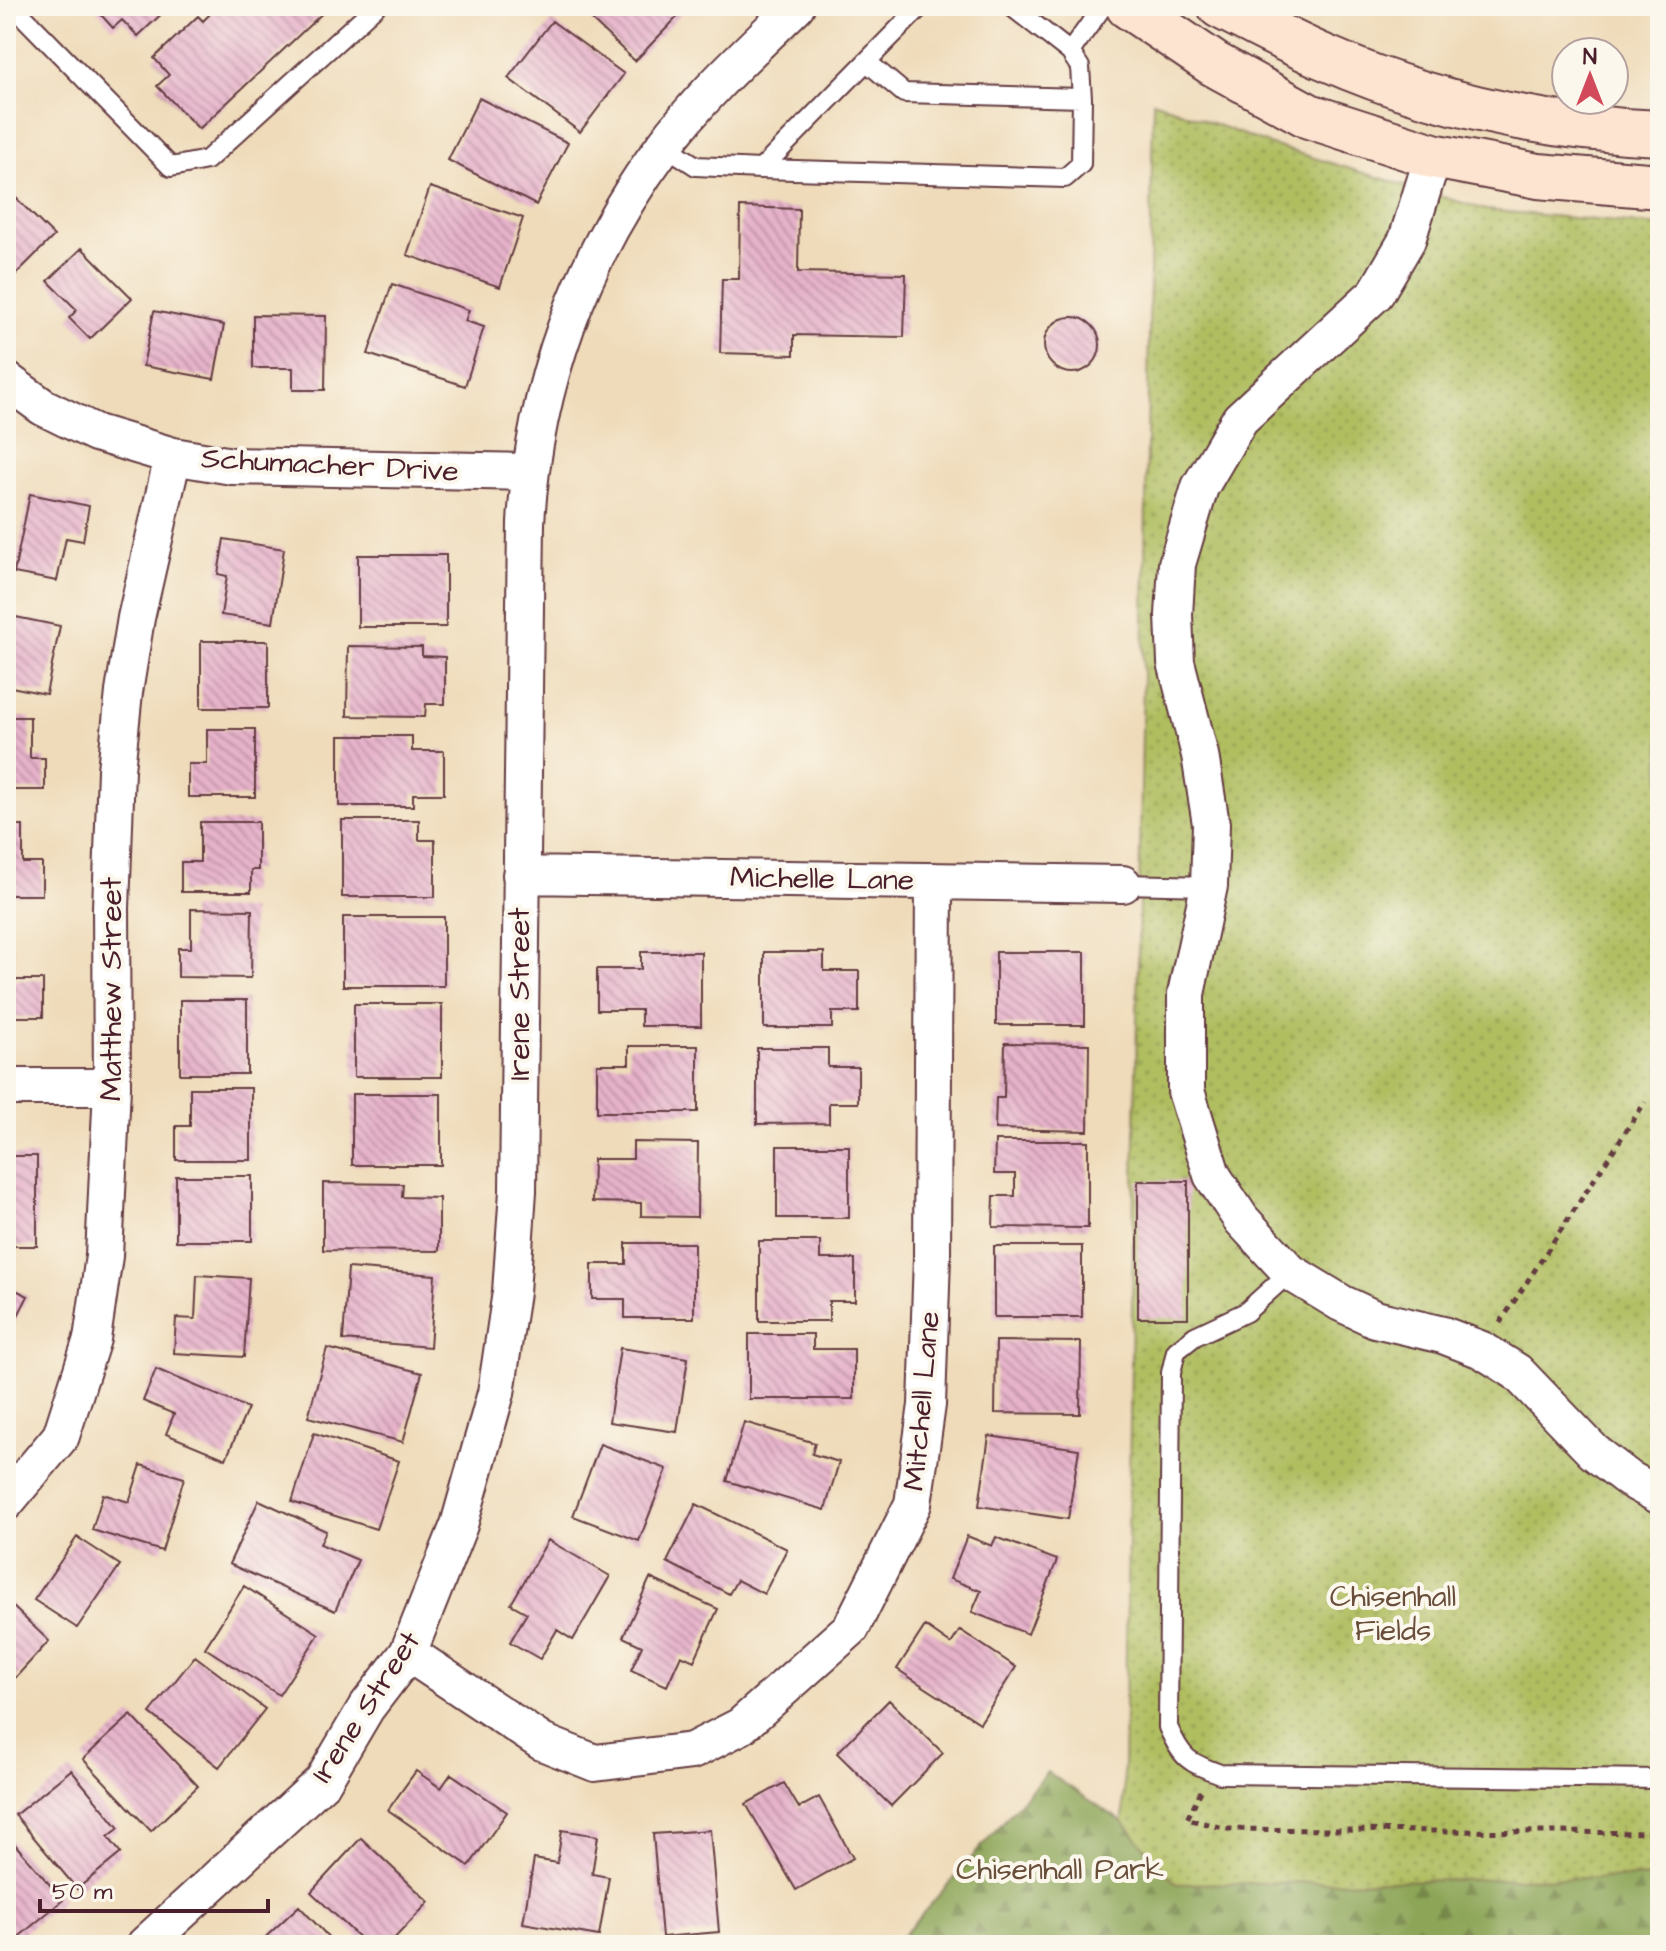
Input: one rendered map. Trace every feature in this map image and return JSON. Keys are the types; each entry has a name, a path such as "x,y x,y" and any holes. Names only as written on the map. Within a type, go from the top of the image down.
{"main road":[{"path":"1128,6 1214,64 1309,116 1433,156 1538,176 1660,186"},
{"path":"1220,6 1325,58 1418,92 1548,124 1660,133"}],"street":[{"name":"Irene Street","path":"145,1945 323,1781 366,1708 408,1653 459,1525 496,1393 511,1292 518,1191 529,472 539,417 552,365 581,285 620,212 664,145 714,87 796,6"},
{"path":"1433,156 1407,240 1376,293 1240,419 1200,487 1177,564 1174,615 1180,684 1200,755 1211,824 1209,886 1186,994 1186,1091 1212,1175 1241,1219 1290,1272 1341,1303 1375,1319 1443,1335 1490,1355 1517,1372 1594,1452 1629,1479 1660,1496"},
{"name":"Schumacher Drive","path":"6,380 43,407 96,433 173,456 232,466 529,472"},
{"name":"Matthew Street","path":"6,1502 61,1436 92,1339 104,1256 112,1087 111,908 116,770 124,692 145,577 173,456"},
{"name":"Michelle Lane","path":"521,875 1123,884"},
{"name":"Mitchell Lane","path":"408,1653 542,1742 595,1763 692,1751 741,1726 851,1628 913,1504 927,1405 932,1257 934,881"},
{"path":"6,1087 112,1087"}],"lane":[{"path":"13,6 171,167 207,160 376,6"},
{"path":"761,169 921,6"},
{"path":"664,145 696,166 1065,178 1081,164 1080,67 1070,52 1011,6"},
{"path":"1070,52 1103,6"},
{"path":"867,62 904,93 1082,98"},
{"path":"1123,884 1209,886"},
{"path":"1290,1272 1246,1312 1195,1336 1176,1351 1171,1373 1168,1727 1180,1753 1196,1767 1220,1774 1660,1779"}],"path":[{"path":"1500,1324 1645,1102"},
{"path":"1201,1791 1187,1819 1227,1829 1660,1833"}],"green space":[{"name":"Chisenhall Fields","path":"1153,101 1268,144 1486,210 1660,226 1660,1877 1176,1884 1123,1822"},
{"name":"Chisenhall Park","path":"1047,1772 1123,1822 1177,1884 1660,1877 1660,1945 895,1945"}],"building":[{"path":"93,6 170,6 138,36 122,20 113,28"},
{"path":"218,6 330,6 199,129 157,86 169,75 154,58 198,16 203,21"},
{"path":"577,6 677,6 683,11 635,61"},
{"path":"552,21 624,74 580,132 508,78"},
{"path":"479,98 568,143 536,205 448,160"},
{"path":"430,187 523,218 500,287 407,255"},
{"path":"6,188 54,236 6,284"},
{"path":"740,207 799,209 798,272 906,274 904,337 794,335 794,355 720,353 722,279 739,279"},
{"path":"82,248 132,298 90,339 69,318 77,310 48,281"},
{"path":"392,284 469,310 465,321 484,327 465,386 368,354"},
{"path":"154,311 224,325 214,379 143,366"},
{"path":"253,315 326,316 325,390 293,390 293,368 253,368"},
{"path":"1072,317 1091,326 1100,345 1091,364 1072,373 1053,364 1044,345 1053,326"},
{"path":"30,494 89,506 83,541 66,538 57,581 14,573"},
{"path":"224,539 284,549 273,623 221,615 227,576 218,574"},
{"path":"358,555 446,555 446,627 358,627"},
{"path":"6,615 60,626 46,694 6,686"},
{"path":"201,641 268,641 268,708 201,708"},
{"path":"348,646 422,647 422,656 445,657 445,704 426,704 425,717 347,716"},
{"path":"6,717 30,717 30,758 45,758 45,790 6,790"},
{"path":"207,729 255,729 255,797 188,797 188,764 207,764"},
{"path":"339,736 412,736 412,751 444,751 444,794 413,794 413,806 339,806"},
{"path":"342,820 419,820 419,840 435,840 435,897 342,897"},
{"path":"200,822 258,822 258,870 251,870 251,892 181,892 181,862 200,862"},
{"path":"6,826 23,826 23,863 42,863 42,895 6,895"},
{"path":"191,909 252,910 251,978 178,977 178,948 191,948"},
{"path":"343,917 444,917 444,986 343,986"},
{"path":"6,947 13,947 13,980 43,980 43,1017 6,1017"},
{"path":"641,952 701,952 701,1026 641,1026 641,1010 597,1010 597,969 641,969"},
{"path":"764,952 824,952 824,971 859,971 859,1012 832,1012 832,1028 764,1028"},
{"path":"996,952 1085,952 1085,1025 996,1025"},
{"path":"180,1000 247,1000 247,1074 180,1074"},
{"path":"354,1004 442,1004 442,1077 354,1077"},
{"path":"1005,1043 1089,1044 1088,1131 995,1129 996,1098 1004,1098"},
{"path":"629,1046 698,1046 698,1112 597,1112 597,1064 629,1064"},
{"path":"757,1048 828,1048 828,1067 858,1067 858,1103 829,1103 829,1123 757,1124"},
{"path":"190,1088 251,1088 251,1160 176,1160 176,1126 190,1126"},
{"path":"352,1094 441,1094 441,1165 352,1165"},
{"path":"995,1141 1088,1141 1088,1228 993,1227 994,1196 1015,1196 1015,1174 994,1174"},
{"path":"633,1142 698,1143 697,1217 641,1216 641,1203 592,1202 593,1159 633,1159"},
{"path":"777,1146 849,1146 849,1218 777,1218"},
{"path":"6,1156 37,1156 37,1246 6,1246"},
{"path":"176,1176 252,1176 252,1241 176,1241"},
{"path":"1138,1181 1188,1181 1188,1318 1138,1318"},
{"path":"323,1183 403,1184 402,1197 439,1198 439,1251 323,1250"},
{"path":"759,1241 820,1241 820,1259 855,1259 855,1301 829,1301 829,1321 759,1321"},
{"path":"626,1243 694,1243 694,1318 625,1318 625,1299 592,1299 592,1264 626,1264"},
{"path":"994,1246 1082,1246 1082,1317 994,1317"},
{"path":"348,1268 435,1275 430,1347 343,1340"},
{"path":"197,1275 249,1278 244,1357 174,1353 176,1318 195,1319"},
{"path":"6,1285 28,1296 6,1339"},
{"path":"749,1334 813,1334 813,1349 854,1349 854,1399 749,1399"},
{"path":"996,1341 1081,1342 1080,1414 995,1413"},
{"path":"327,1348 422,1373 403,1442 308,1417"},
{"path":"620,1348 688,1358 677,1432 609,1422"},
{"path":"156,1369 248,1408 226,1459 166,1434 174,1414 143,1401"},
{"path":"744,1422 815,1443 812,1454 839,1462 825,1510 727,1481"},
{"path":"314,1433 399,1461 376,1529 292,1502"},
{"path":"989,1436 1079,1449 1068,1519 979,1506"},
{"path":"600,1444 667,1469 639,1541 573,1516"},
{"path":"141,1465 184,1478 162,1551 92,1530 103,1494 129,1502"},
{"path":"259,1500 326,1531 320,1544 358,1560 335,1611 229,1564"},
{"path":"696,1504 787,1549 764,1594 737,1580 729,1594 667,1562"},
{"path":"967,1536 992,1546 996,1537 1057,1560 1028,1634 972,1612 981,1591 950,1579"},
{"path":"77,1537 120,1565 77,1628 34,1600"},
{"path":"548,1540 610,1576 573,1640 557,1630 540,1659 510,1642 527,1613 511,1604"},
{"path":"650,1578 718,1609 694,1661 681,1655 667,1686 631,1670 642,1646 623,1637"},
{"path":"244,1586 319,1634 279,1695 205,1648"},
{"path":"8,1602 49,1641 6,1688 6,1604"},
{"path":"925,1626 951,1644 960,1630 1016,1667 980,1723 897,1669"},
{"path":"195,1656 265,1709 219,1767 150,1713"},
{"path":"889,1700 943,1753 891,1806 837,1753"},
{"path":"131,1715 198,1786 151,1831 83,1759"},
{"path":"71,1770 119,1828 108,1837 121,1853 77,1889 15,1815"},
{"path":"416,1771 441,1788 451,1774 507,1812 469,1866 388,1810"},
{"path":"784,1783 799,1808 819,1797 853,1858 796,1890 746,1804"},
{"path":"562,1830 598,1836 592,1874 609,1877 599,1936 523,1923 534,1859 557,1863"},
{"path":"710,1830 719,1932 662,1937 653,1834"},
{"path":"6,1834 63,1900 9,1945 6,1943"},
{"path":"361,1838 429,1902 388,1945 367,1945 311,1892"},
{"path":"299,1906 336,1945 257,1945"}]}
